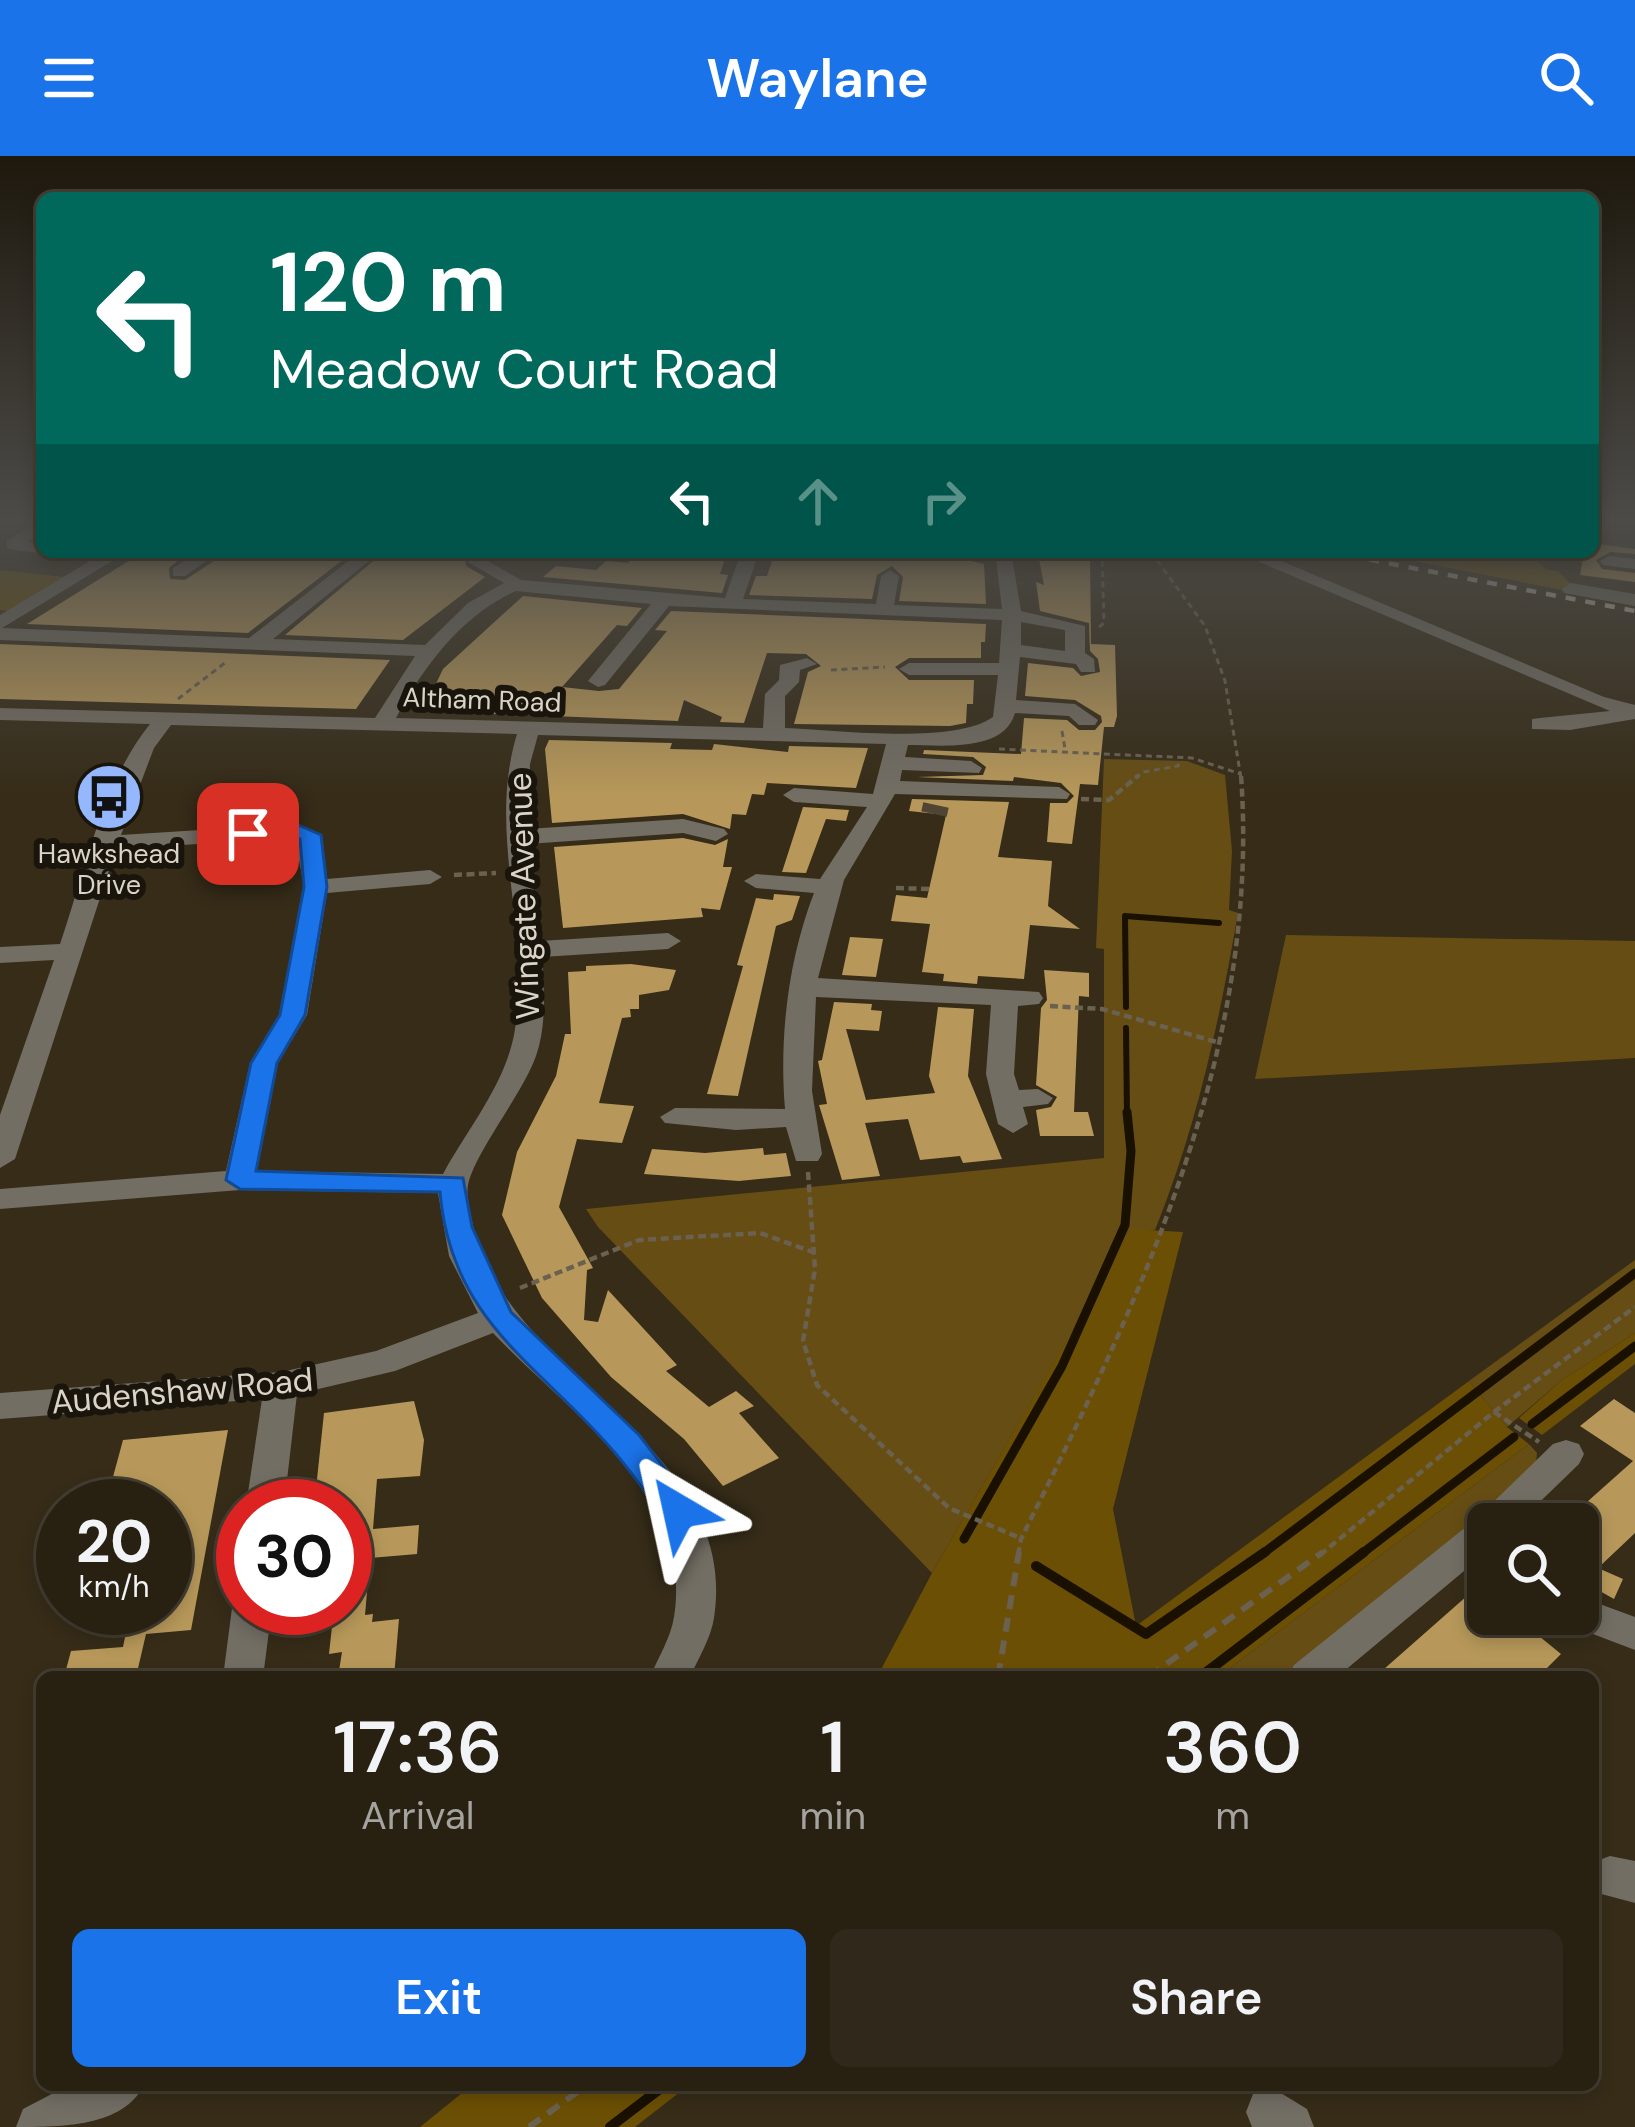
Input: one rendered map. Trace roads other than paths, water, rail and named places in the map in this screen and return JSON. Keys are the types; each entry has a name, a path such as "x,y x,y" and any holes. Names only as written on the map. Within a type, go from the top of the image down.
{"street":[{"path":"255,643 296,611"},
{"path":"382,724 412,670 475,611"},
{"path":"598,681 655,611"},
{"path":"909,611 1013,615 1075,626 1081,662 1010,660 921,672"},
{"path":"1012,611 1005,706 1075,710 1087,715 1087,720"},
{"path":"1385,611 1635,712"},
{"path":"0,634 429,650"},
{"path":"774,734 776,694 789,682 790,664"},
{"name":"Altham Road","path":"0,714 774,734 889,772 1000,726 1005,706"},
{"path":"1540,724 1570,724 1635,712"},
{"path":"0,1159 105,843 156,718"},
{"name":"Wingate Avenue","path":"453,1184 526,1041 527,950 516,765 529,729"},
{"path":"935,795 970,768"},
{"path":"889,772 935,795 1027,799 1058,794"},
{"path":"794,795 836,798 889,772"},
{"path":"807,1154 796,1117 795,1059 806,988 828,887 889,772"},
{"path":"519,837 683,826 716,834"},
{"path":"105,843 296,830 310,835 315,844 316,887 293,1015 264,1063 240,1180"},
{"path":"316,887 430,877"},
{"path":"756,881 828,887"},
{"path":"527,950 668,941"},
{"path":"0,955 68,951"},
{"path":"806,988 1017,998 1000,1074 1009,1112 1038,1097"},
{"path":"692,1126 796,1117"},
{"path":"0,1199 240,1180 453,1184 457,1227 503,1305 627,1444 679,1511 696,1556 695,1612 672,1671"},
{"name":"Audenshaw Road","path":"0,1406 281,1385 383,1362 503,1305"},
{"path":"269,1479 281,1385"},
{"path":"1519,1503 1566,1454"},
{"path":"1316,1671 1467,1552"},
{"path":"1599,1620 1635,1634"},
{"path":"244,1671 248,1635"},
{"path":"40,2127 108,2091"}],"waterway":[{"path":"1126,1007 1125,916 1219,923"},
{"path":"1126,1028 1127,1115"},
{"path":"964,1539 1062,1366 1125,1225 1131,1151 1127,1112"},
{"path":"1265,1552 1635,1273"},
{"path":"1532,1424 1635,1346"},
{"path":"1360,1555 1514,1437"},
{"path":"1036,1566 1146,1634 1265,1552"},
{"path":"1261,1555 1265,1552"},
{"path":"1208,1671 1364,1552"},
{"path":"610,2127 657,2091"}],"tunnel":[{"path":"934,814 936,805"}],"place":[{"name":"Hawkshead Drive","path":"109,797"}]}
